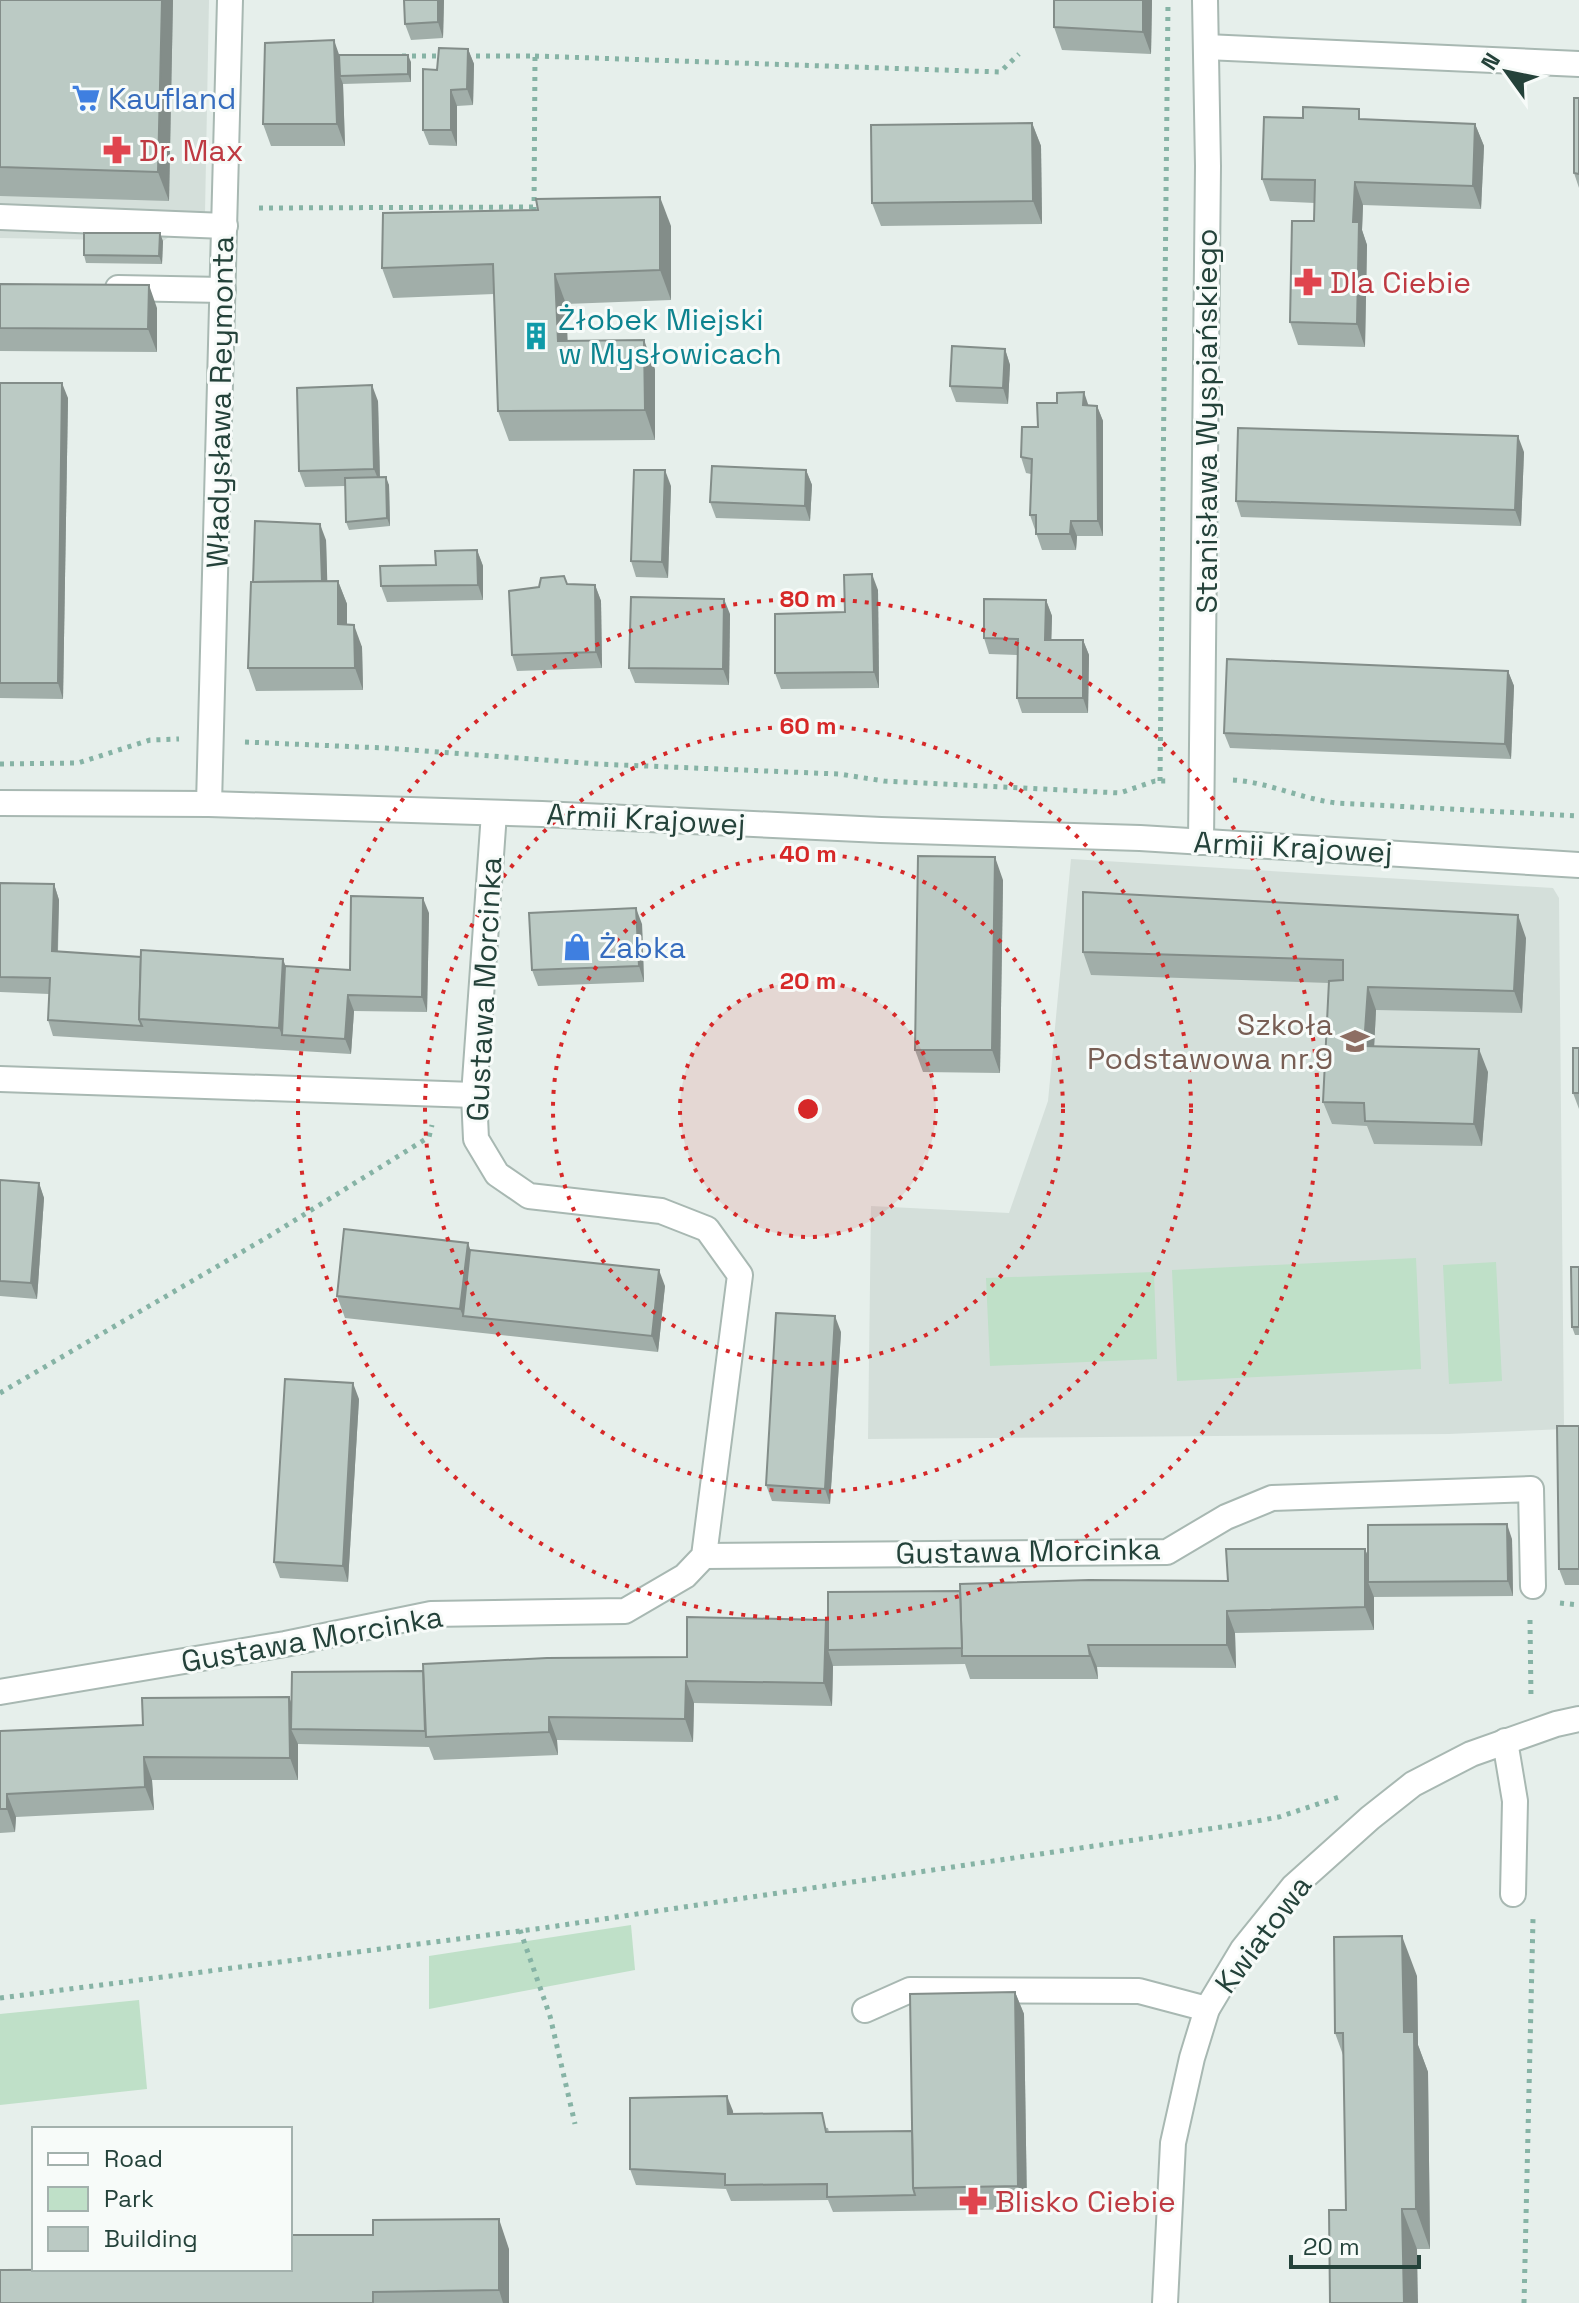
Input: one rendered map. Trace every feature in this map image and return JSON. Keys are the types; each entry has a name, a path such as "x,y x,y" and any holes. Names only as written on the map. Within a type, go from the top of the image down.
{"street":[{"name":"Władysława Reymonta","path":"209,804 230,0"},
{"name":"Stanisława Wyspiańskiego","path":"1201,842 1205,600 1205,0"},
{"path":"1206,47 1579,64"},
{"path":"0,217 225,226"},
{"path":"96,287 223,290"},
{"name":"Armii Krajowej","path":"0,803 209,804 494,813 1201,842 1579,865"},
{"name":"Gustawa Morcinka","path":"0,1692 285,1644 431,1614 625,1611 685,1576 704,1556 740,1275 707,1229 661,1211 529,1196 497,1174 476,1139 474,1095 494,813"},
{"path":"0,1079 474,1095"},
{"name":"Gustawa Morcinka","path":"704,1556 1167,1552 1226,1517 1272,1498 1531,1489 1533,1586"},
{"name":"Kwiatowa","path":"1165,2303 1173,2143 1192,2058 1207,2009 1243,1949 1293,1887 1344,1839 1428,1774 1505,1741 1579,1719"},
{"path":"1505,1741 1515,1801 1513,1894"},
{"path":"865,2010 910,1990 1139,1991 1207,2009"}],"path":[{"path":"1160,781 1168,0"},
{"path":"398,56 535,56 1000,72 1019,54"},
{"path":"533,220 535,56"},
{"path":"257,208 534,207"},
{"path":"0,764 78,763 150,740 188,739"},
{"path":"235,740 260,745 384,748 597,764 839,774 884,781 1120,793 1160,781 1183,780"},
{"path":"1221,780 1248,781 1301,797 1337,803 1579,816"},
{"path":"0,1393 271,1235 429,1137 442,1094"},
{"path":"1530,1625 1531,1698"},
{"path":"0,1998 520,1930 1269,1819 1334,1797 1350,1798"},
{"path":"1524,2303 1533,1913"},
{"path":"520,1930 550,2016 575,2124"}],"shaded area":[{"name":"Kaufland","path":"0,0 209,0 205,213 163,241 0,238"},
{"path":"1071,859 1553,888 1559,898 1564,1429 1449,1434 868,1439 871,1206 1009,1213 1048,1101"}],"green space":[{"path":"1416,1258 1421,1369 1177,1381 1172,1270"},
{"path":"1496,1262 1502,1381 1449,1384 1443,1265"},
{"path":"1154,1272 1157,1359 990,1366 986,1278"},
{"path":"631,1925 635,1970 429,2009 429,1956"},
{"path":"139,2000 147,2089 0,2105 0,2014"}],"building":[{"name":"Kaufland","path":"0,0 162,0 158,172 0,167"},
{"path":"404,0 438,0 438,22 405,24"},
{"path":"1054,0 1143,0 1143,32 1054,27"},
{"path":"334,40 337,124 263,124 265,43"},
{"path":"439,48 468,49 467,89 451,90 451,130 423,130 423,69 437,70"},
{"path":"339,55 408,55 408,74 340,76"},
{"path":"1574,98 1579,98 1579,174 1574,173"},
{"path":"1303,107 1359,109 1359,119 1475,124 1473,186 1355,182 1353,222 1359,222 1357,324 1290,322 1292,221 1314,221 1315,180 1262,179 1264,117 1303,118"},
{"path":"1032,123 1033,201 872,203 871,125"},
{"name":"Żłobek Miejski w Mysłowicach","path":"660,197 660,270 555,274 558,341 644,340 645,410 498,411 493,264 382,268 383,213 538,210 536,199"},
{"path":"84,233 160,233 159,256 84,255"},
{"path":"0,284 149,285 148,329 0,328"},
{"path":"952,346 1005,349 1003,388 950,386"},
{"path":"0,383 62,383 58,683 0,683"},
{"path":"372,385 374,469 299,471 297,388"},
{"path":"1084,392 1083,405 1097,406 1098,521 1071,521 1070,534 1036,534 1036,515 1030,515 1032,459 1021,457 1022,427 1038,427 1037,403 1057,403 1057,393"},
{"path":"1238,428 1518,436 1515,510 1236,501"},
{"path":"712,466 806,470 805,506 710,502"},
{"path":"634,470 665,470 662,562 631,561"},
{"path":"386,477 387,518 346,522 345,478"},
{"path":"255,521 320,524 322,581 253,582"},
{"path":"477,550 478,585 381,586 380,566 436,565 435,551"},
{"path":"872,574 874,672 775,673 775,614 845,612 844,575"},
{"path":"564,576 567,584 595,585 596,652 512,655 509,591 539,587 541,578"},
{"path":"338,581 338,624 354,625 355,668 248,668 251,582"},
{"path":"631,597 724,599 723,669 629,668"},
{"path":"984,599 1046,600 1045,640 1083,640 1083,698 1017,698 1018,639 984,638"},
{"path":"1227,659 1508,671 1505,744 1224,733"},
{"path":"918,856 995,857 992,1050 915,1050"},
{"path":"0,883 54,884 52,951 141,957 139,1019 142,1026 48,1020 50,978 0,977"},
{"name":"Szkoła Podstawowa nr.9","path":"1083,892 1518,915 1514,991 1368,987 1364,1046 1479,1049 1474,1124 1365,1121 1364,1103 1323,1102 1329,981 1343,980 1343,960 1083,952"},
{"path":"351,896 423,898 422,997 348,995 345,1039 282,1035 285,966 350,970"},
{"path":"636,908 639,966 532,970 529,913"},
{"path":"141,950 283,959 279,1028 139,1019"},
{"path":"1573,1048 1579,1048 1579,1093 1573,1093"},
{"path":"0,1180 39,1183 31,1283 0,1281"},
{"path":"344,1229 468,1243 460,1309 337,1296"},
{"path":"470,1250 659,1270 652,1336 463,1316"},
{"path":"1571,1267 1579,1267 1579,1327 1572,1327"},
{"path":"776,1313 835,1316 825,1489 766,1485"},
{"path":"285,1379 353,1383 343,1566 274,1562"},
{"path":"1557,1426 1579,1426 1579,1569 1559,1569"},
{"path":"1507,1524 1508,1581 1368,1582 1368,1525"},
{"path":"1226,1549 1365,1549 1365,1607 1227,1611 1227,1645 1088,1645 1090,1656 962,1656 960,1584 1089,1580 1228,1581"},
{"path":"960,1591 962,1648 828,1650 828,1592"},
{"path":"687,1617 826,1620 824,1683 686,1681 685,1719 549,1717 549,1732 426,1737 423,1664 547,1658 687,1657"},
{"path":"423,1671 425,1731 291,1729 292,1672"},
{"path":"289,1697 290,1758 144,1757 145,1787 7,1794 7,1809 0,1809 0,1731 143,1725 142,1698"},
{"path":"1402,1936 1404,2032 1414,2032 1416,2209 1402,2209 1404,2303 1330,2303 1329,2210 1346,2210 1343,2033 1335,2033 1334,1937"},
{"path":"1015,1992 1018,2186 913,2188 910,1994"},
{"path":"727,2096 728,2114 822,2113 826,2132 912,2131 915,2195 827,2197 827,2184 725,2185 725,2174 630,2169 630,2098"},
{"path":"499,2219 499,2290 373,2292 373,2303 0,2303 0,2270 292,2271 292,2235 373,2235 373,2220"}],"place":[{"name":"Kaufland","path":"86,98"},
{"name":"Dr. Max","path":"117,150"},
{"name":"Dla Ciebie","path":"1308,282"},
{"name":"Żłobek Miejski w Mysłowicach","path":"536,336"},
{"name":"Żabka","path":"577,947"},
{"name":"Szkoła Podstawowa nr.9","path":"1355,1041"},
{"name":"Blisko Ciebie","path":"973,2201"}]}
